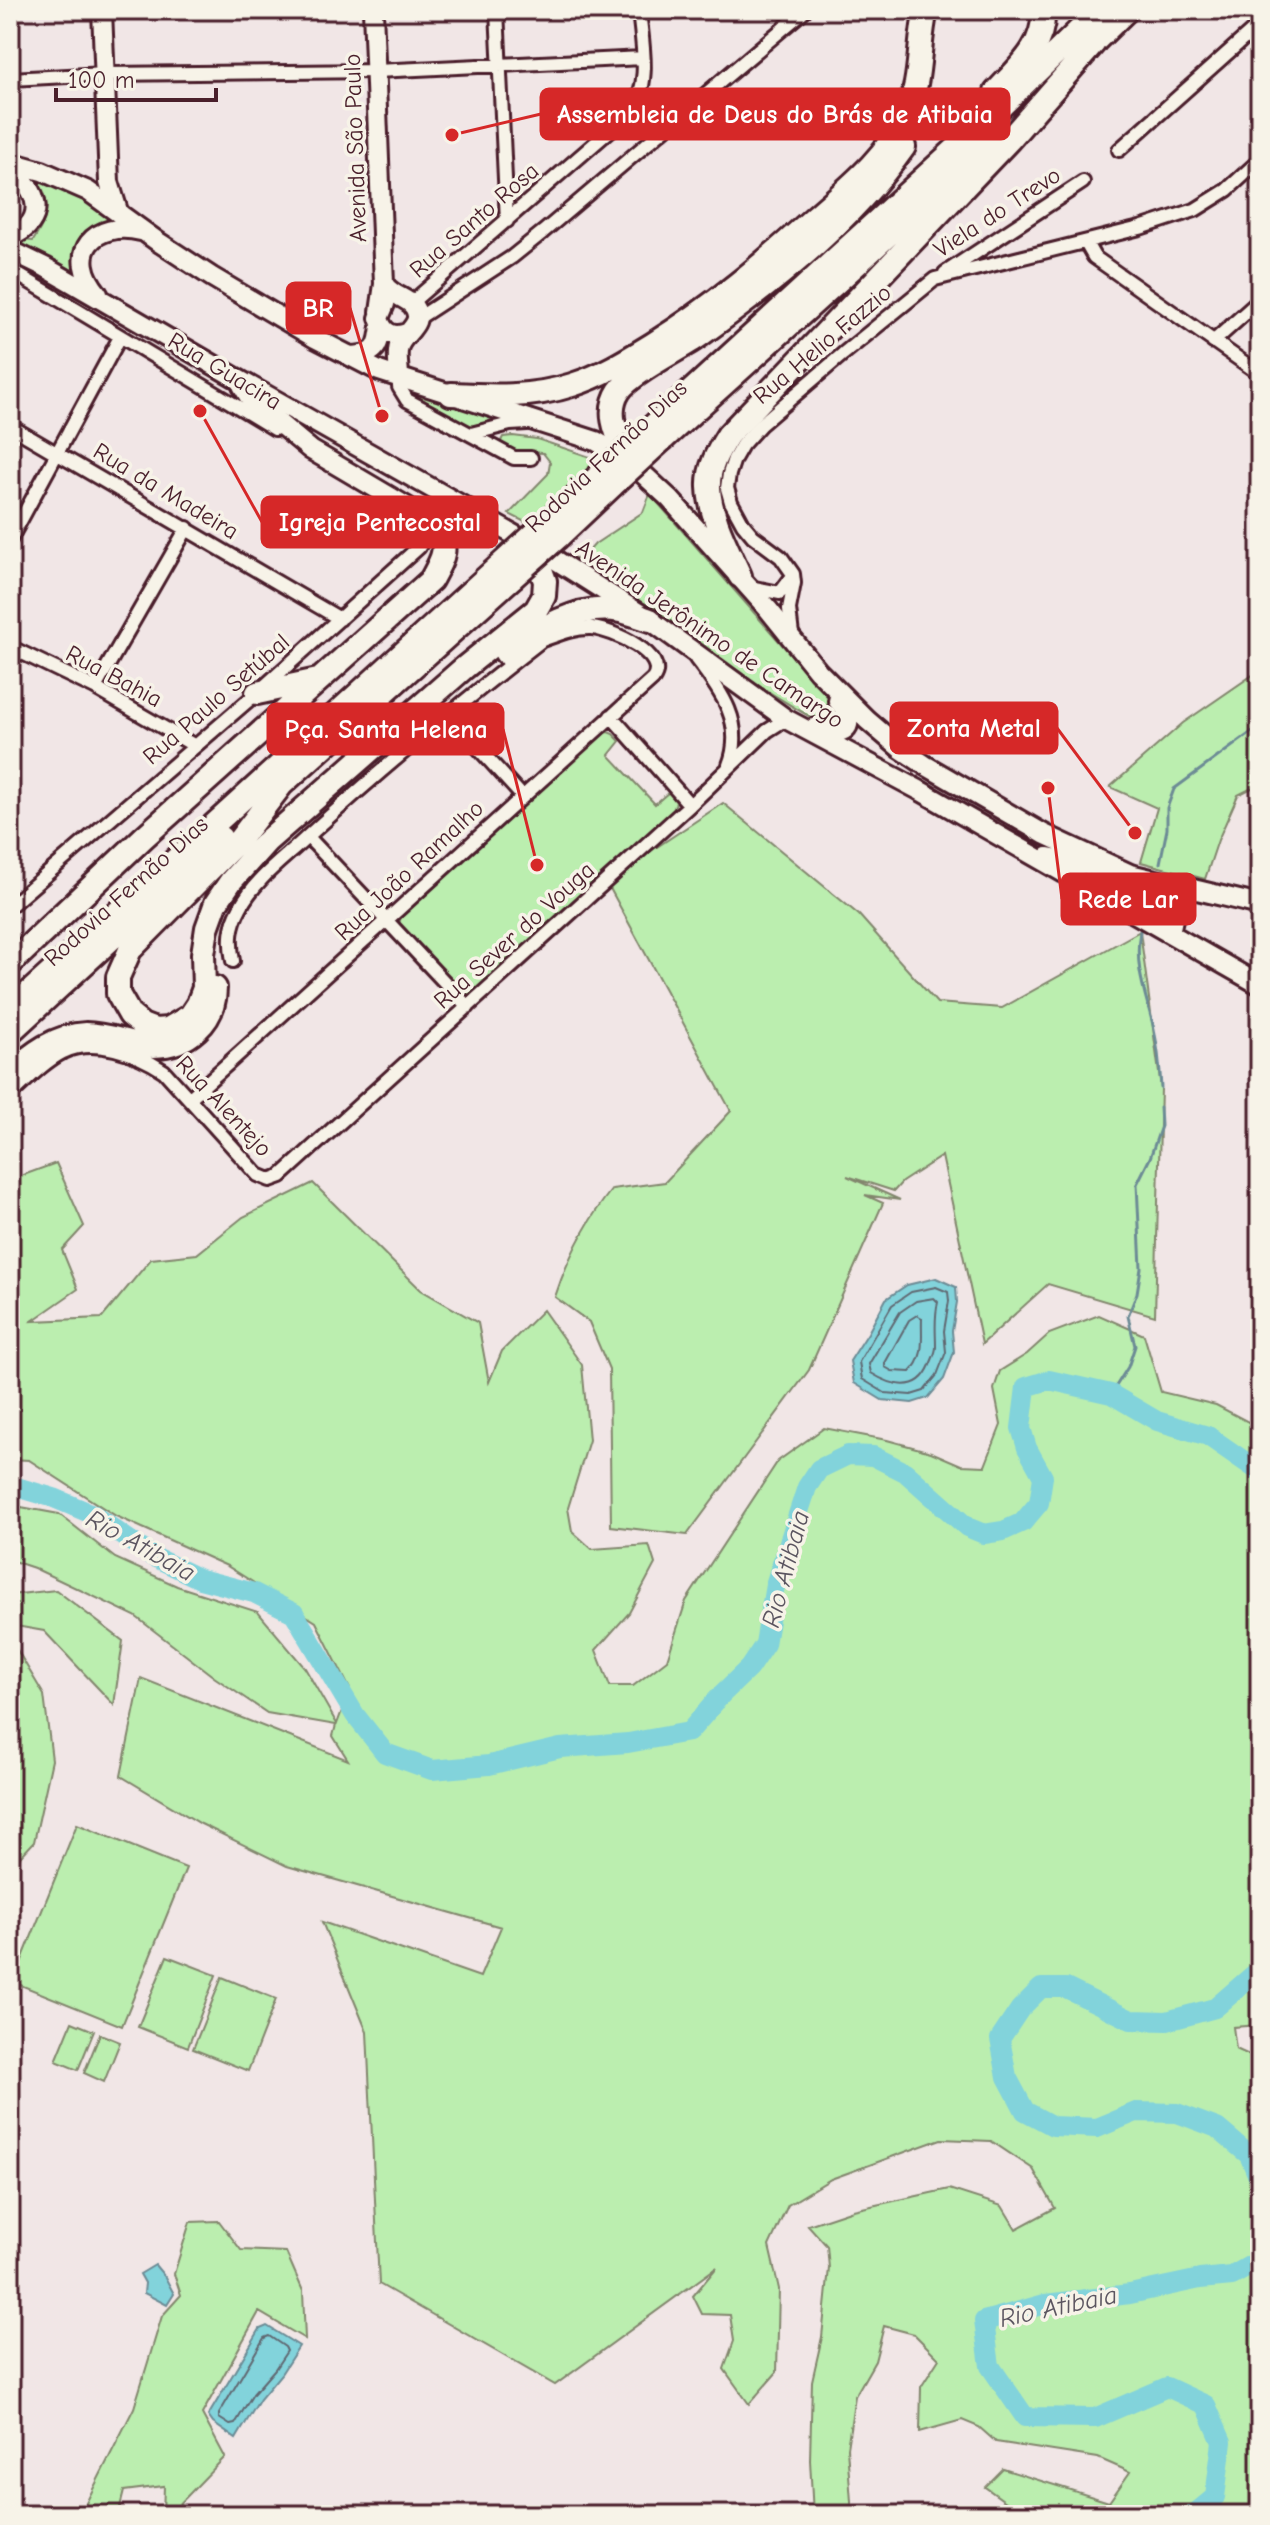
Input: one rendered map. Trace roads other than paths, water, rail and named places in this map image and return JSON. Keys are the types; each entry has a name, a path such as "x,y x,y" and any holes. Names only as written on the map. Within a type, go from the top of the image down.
{"highway":[{"path":"451,394 499,397 532,393 569,386 600,375 694,318 748,277 886,151 906,117 919,76 926,10"},
{"path":"628,460 613,421 612,406 620,389 699,336 842,222 883,177 908,142 926,97 938,10"},
{"path":"838,257 948,145 1027,57 1040,39 1043,10"},
{"name":"Rodovia Fernão Dias","path":"10,1032 282,784 607,480 1100,10"},
{"name":"Rodovia Fernão Dias","path":"658,432 859,262 1127,10"},
{"path":"744,581 721,532 709,487 716,453 728,435 999,151 1094,43"},
{"path":"10,964 144,837 431,580 441,561 445,544 438,525 416,512"},
{"path":"282,784 239,840 130,950 118,977 118,994 130,1015 142,1025 155,1030 168,1029 190,1016 204,988 203,954 207,928 216,903 267,841 464,668 536,610 544,596 544,536"},
{"name":"Rodovia Fernão Dias","path":"10,1010 506,572"},
{"path":"14,1081 42,1048 63,1038 87,1034 153,1046 179,1041 196,1032 208,1018 215,997 217,932 227,906 242,884 299,827 473,677 552,623 592,610 619,611 650,620"},
{"path":"257,693 320,680"}],"main road":[{"path":"92,10 100,75"},
{"path":"102,10 100,75 104,171 118,211"},
{"name":"Avenida São Paulo","path":"373,10 384,284 381,318"},
{"path":"10,162 42,171 104,200 144,232 212,277 349,357 399,377 596,441 628,460 670,499 744,581 818,671 901,749 1044,834 1130,874"},
{"path":"10,170 32,188 36,204 33,218 24,232 10,237"},
{"path":"74,185 96,183 104,171"},
{"path":"102,300 84,272 83,258 88,244 108,229 127,228 144,232"},
{"name":"Avenida Jerônimo de Camargo","path":"10,250 238,379 544,536 650,620 789,720 919,790 1260,985"},
{"path":"384,284 409,314"},
{"path":"349,357 372,353 378,344 381,318 387,302 409,314"},
{"path":"381,318 390,334 396,336 409,314"},
{"path":"399,377 397,354 409,314"},
{"path":"238,379 251,400 311,450"},
{"name":"Rua Guacira","path":"311,450 416,512"},
{"path":"789,720 828,733 837,734 845,730 849,723 842,707 825,686 818,671"},
{"path":"919,790 970,814 996,816 1003,810"},
{"path":"1029,854 1260,905"},
{"path":"1170,933 1180,886"}],"street":[{"path":"497,10 507,221"},
{"name":"Rua Santo Rosa","path":"409,314 507,221 630,113 639,101 643,87 639,10"},
{"path":"409,314 512,257 805,10"},
{"path":"1119,150 1260,24"},
{"path":"10,79 376,71 643,58"},
{"name":"Rua Helio Fazzio","path":"793,574 781,557 753,536 737,514 727,488 734,459 760,425 935,279 1086,243 1195,210 1227,190 1260,160"},
{"name":"Viela do Trevo","path":"935,279 1083,182"},
{"path":"1086,243 1094,257 1260,374"},
{"name":"Rua Guacira","path":"10,270 311,450"},
{"path":"1213,342 1260,300"},
{"path":"10,540 120,337"},
{"path":"399,377 399,387 407,400 514,458 531,458"},
{"path":"471,434 510,424 538,423"},
{"name":"Rua da Madeira","path":"10,426 340,619"},
{"name":"Rua Paulo Setúbal","path":"10,906 257,693 419,547 424,529 416,512"},
{"path":"95,688 187,528"},
{"path":"744,581 780,593 793,574"},
{"path":"793,574 789,609 794,642"},
{"name":"Rua João Ramalho","path":"190,1098 611,716 657,673 657,667 630,640 612,632 592,628 568,631 542,640 448,715"},
{"path":"686,646 709,675 736,729 735,748 726,772"},
{"name":"Rua Bahia","path":"10,647 95,688 195,746"},
{"path":"233,961 229,942 241,906 275,865 401,752 448,715 522,796"},
{"path":"611,716 690,805"},
{"name":"Rua Sever do Vouga","path":"270,1180 281,1176 690,805 767,731 789,720"},
{"path":"308,837 468,1007"},
{"name":"Rua Alentejo","path":"14,1081 78,1046 103,1047 151,1062 190,1098 258,1175 270,1180"}],"water":[{"path":"936,1278 956,1287 952,1331 954,1352 944,1379 928,1398 912,1403 882,1400 854,1383 850,1361 886,1299 907,1285"},
{"path":"155,2265 174,2294 167,2305 144,2293 145,2283 140,2274"},
{"path":"267,2326 299,2346 260,2399 236,2439 208,2416 260,2329"}],"waterway":[{"path":"1160,863 1167,829 1167,808 1174,789 1260,726"},
{"path":"1147,907 1151,894"},
{"path":"1140,931 1139,967 1156,1041 1161,1088"},
{"path":"1111,1394 1128,1367 1135,1346 1128,1316 1137,1293 1141,1268 1137,1184 1161,1126 1160,1107"},
{"name":"Rio Atibaia","path":"10,1485 54,1498 92,1514 152,1556 200,1579 254,1593 294,1613 355,1715 385,1753 432,1770 489,1765 560,1748 628,1743 689,1732 749,1668 765,1644 775,1585 807,1487 819,1469 848,1455 873,1456 905,1472 967,1527 984,1534 1003,1531 1023,1522 1039,1503 1043,1477 1027,1448 1021,1428 1026,1387 1049,1380 1111,1394 1157,1421 1208,1436 1260,1472"},
{"name":"Rio Atibaia","path":"1260,1969 1215,2008 1167,2021 1131,2020 1066,1988 1041,1988 1020,2009 1000,2039 1007,2077 1025,2111 1053,2126 1097,2128 1136,2112 1177,2113 1217,2128 1249,2155 1260,2181"},
{"name":"Rio Atibaia","path":"1193,2515 1215,2497 1222,2442 1206,2405 1167,2387 1095,2418 1025,2417 990,2366 984,2321 1045,2304 1130,2294 1200,2279 1232,2276 1260,2260"}],"place":[{"name":"Assembleia de Deus do Brás de Atibaia","path":"452,135"},
{"name":"Igreja Pentecostal","path":"200,411"},
{"name":"BR","path":"382,416"},
{"name":"Rede Lar","path":"1048,788"},
{"name":"Zonta Metal","path":"1135,833"},
{"name":"Pça. Santa Helena","path":"537,865"}]}
